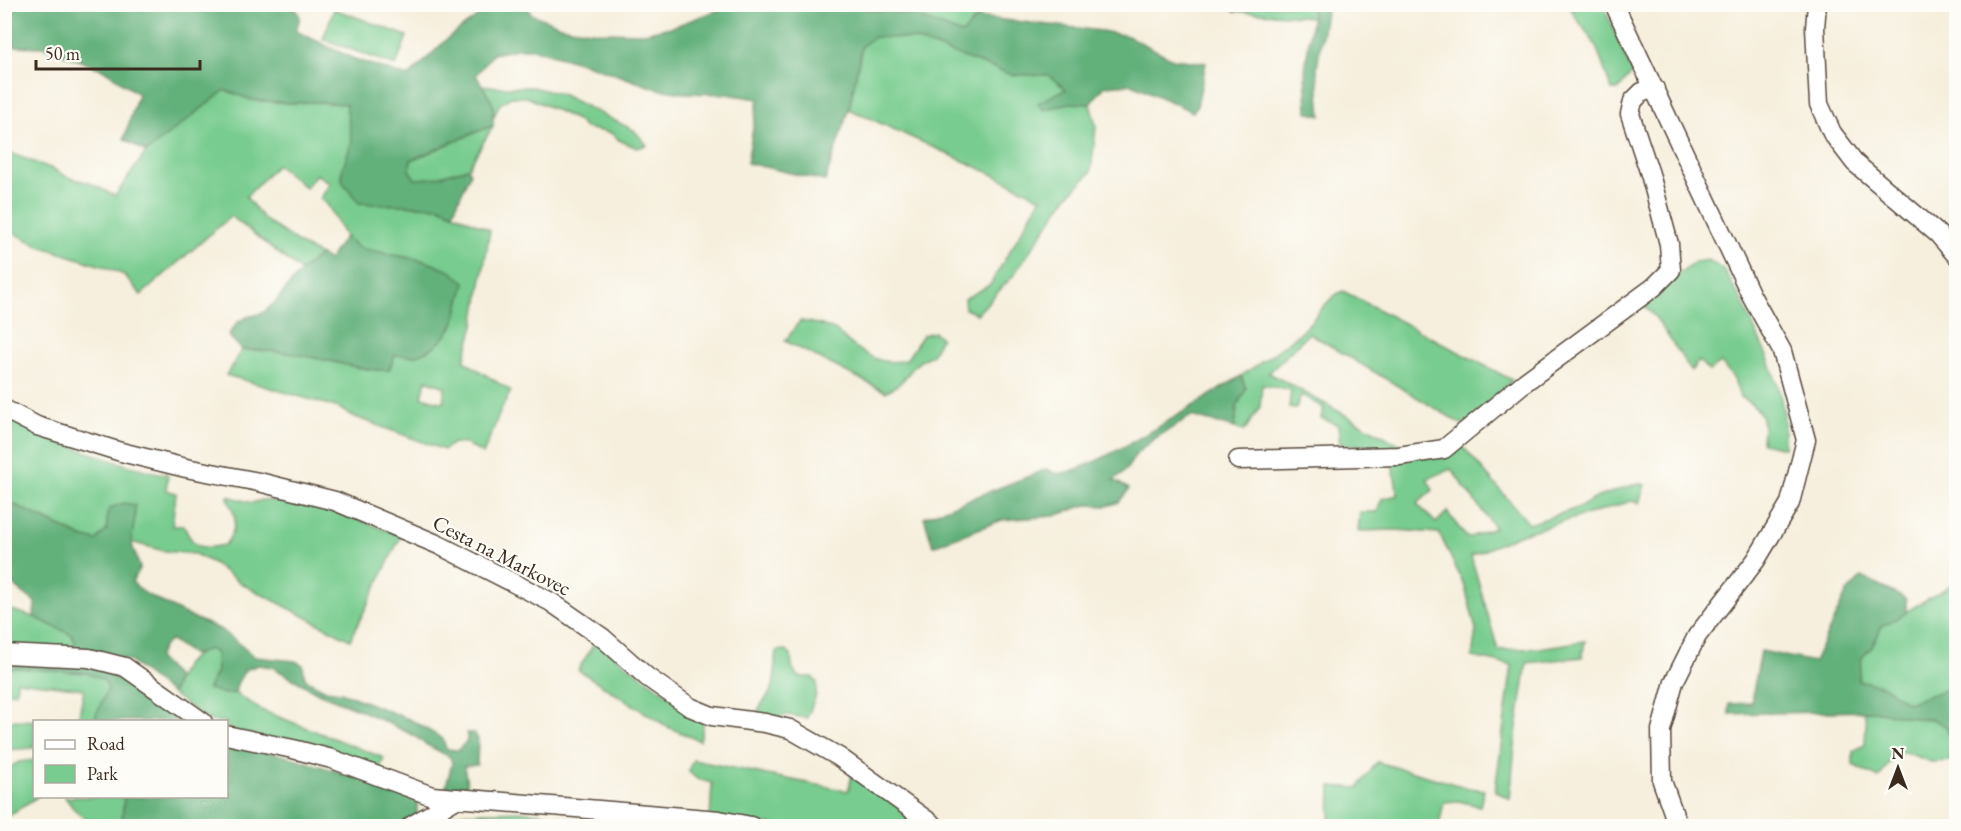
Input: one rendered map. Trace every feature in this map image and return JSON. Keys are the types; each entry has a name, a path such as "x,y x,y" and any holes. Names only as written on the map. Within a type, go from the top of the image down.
{"street":[{"path":"1614,4 1751,295 1782,351 1806,440 1790,503 1756,560 1697,636 1674,682 1661,729 1662,781 1678,826"},
{"path":"1817,4 1815,28 1819,104 1832,133 1855,163 1938,234 1956,255"},
{"path":"1238,460 1399,456 1444,449 1525,382 1654,286 1671,270 1669,244 1650,174 1630,114 1633,101 1642,92 1655,89"},
{"name":"Cesta na Markovec","path":"4,409 37,426 121,452 335,501 439,545 551,602 603,638 647,677 690,707 712,716 765,723 790,729 839,757 935,826"},
{"path":"4,654 89,657 125,667 200,720"},
{"path":"228,735 332,759 432,796 719,820 751,826"},
{"path":"411,826 458,798"}],"green space":[{"path":"855,4 870,10 913,16 962,34 978,17 1128,36 1173,59 1206,63 1197,106 1193,112 1132,84 1105,86 1090,104 1069,103 1043,110 1038,103 1066,89 1048,75 1013,75 913,39 875,37 862,46 849,109 825,181 747,163 758,99 726,94 684,93 657,89 534,49 517,49 493,54 476,75 493,104 493,126 411,160 409,170 415,179 434,178 468,168 470,174 453,213 440,207 359,203 342,181 342,171 352,141 346,104 252,100 225,90 146,152 124,139 138,94 104,70 44,47 5,46 5,5 279,5 296,9 300,17 296,31 352,58 408,77 448,38 482,13 485,5 526,5 531,14 564,27 598,32 644,33 675,26 732,5"},
{"path":"855,5 981,5 978,17 962,34 905,14 870,10"},
{"path":"1235,5 1312,5 1312,17 1234,11"},
{"path":"1312,5 1329,5 1317,68 1321,116 1307,112 1305,71"},
{"path":"1569,5 1603,5 1632,73 1618,90 1612,90 1595,44"},
{"path":"334,9 407,36 396,66 323,39"},
{"path":"875,36 913,39 1013,75 1048,74 1066,89 1039,103 1044,110 1069,103 1090,104 1096,126 1091,172 1066,198 1013,276 977,314 965,309 964,299 990,285 1041,198 849,109 862,46"},
{"path":"482,85 532,87 561,94 634,130 647,145 637,148 619,140 611,133 585,128 577,120 527,97 511,97 499,105 493,119 493,104"},
{"path":"225,90 252,100 346,104 352,141 342,171 359,203 440,207 490,230 474,325 464,361 511,391 483,454 466,444 453,443 444,450 350,415 339,408 226,375 242,350 288,353 361,368 389,370 395,355 415,356 432,348 444,338 454,324 465,282 425,261 359,248 345,236 327,204 320,199 330,183 316,174 306,188 277,165 246,197 264,219 320,255 301,271 231,216 141,295 124,275 39,246 5,228 4,151 53,169 67,177 90,183 115,196 146,152","holes":["426,380 445,387 443,403 422,397"]},
{"path":"493,126 468,168 434,178 415,179 409,170 411,160"},
{"path":"345,236 359,248 425,261 450,271 465,282 454,324 444,338 432,348 415,356 395,355 389,370 361,368 288,353 242,350 228,335 238,322 263,313 301,271 320,255 329,260"},
{"path":"1709,260 1723,270 1741,299 1771,365 1784,415 1784,448 1762,443 1761,415 1754,406 1740,397 1734,379 1721,363 1709,371 1699,361 1691,371 1656,318 1641,303 1695,262"},
{"path":"1343,291 1512,380 1463,425 1309,333 1269,373 1409,450 1340,444 1338,425 1321,418 1324,408 1301,395 1296,408 1289,407 1291,390 1262,385 1260,407 1244,431 1235,428 1237,406 1246,389 1241,376 1291,341 1327,302"},
{"path":"800,321 818,324 836,331 867,354 879,360 891,362 906,360 923,335 934,332 941,338 932,355 921,361 899,384 886,392 785,341"},
{"path":"1241,376 1246,389 1237,406 1235,428 1191,416 1154,439 1137,453 1126,470 1114,480 1129,489 1119,502 1107,506 1086,505 1054,516 1002,520 933,546 924,517 1047,469 1055,473 1070,471 1092,463 1118,450"},
{"path":"4,417 105,458 168,475 166,490 176,493 172,526 184,526 191,540 199,546 225,545 230,537 235,520 228,496 252,503 262,500 313,502 401,536 350,640 242,584 213,563 195,554 164,551 131,542 135,517 107,514 107,530 97,540 84,538 5,500"},
{"path":"1460,443 1529,524 1578,508 1598,497 1639,483 1645,485 1639,503 1632,501 1521,534 1471,556 1498,650 1539,648 1585,641 1582,657 1527,663 1516,734 1510,799 1495,791 1512,665 1472,657 1476,630 1465,587 1439,533 1395,530 1358,531 1360,512 1377,512 1382,499 1398,495 1392,461","holes":["1451,469 1495,528 1467,538 1447,512 1436,523 1417,504 1433,490 1427,479"]},
{"path":"4,500 84,538 96,540 107,530 107,514 110,508 123,503 135,505 131,542 140,568 132,582 146,594 222,630 255,657 295,661 303,665 305,679 326,690 341,692 411,720 443,739 446,749 458,750 467,741 467,733 474,733 478,739 477,765 464,766 467,783 465,796 445,790 452,763 450,757 413,735 320,694 272,667 258,665 245,670 235,693 225,694 208,689 217,671 216,653 209,649 193,655 171,640 163,647 158,658 177,677 172,694 129,661 105,652 77,647 72,635 34,617 35,602 5,579"},
{"path":"1862,577 1906,599 1906,613 1882,626 1872,647 1862,657 1858,680 1883,686 1908,703 1956,686 1956,763 1951,761 1950,736 1946,726 1932,719 1874,711 1729,714 1729,704 1751,703 1761,651 1814,662 1847,592"},
{"path":"1956,582 1956,686 1908,703 1883,686 1858,680 1862,657 1872,647 1882,626"},
{"path":"5,608 34,617 72,635 77,647 56,652 5,650"},
{"path":"595,642 704,721 700,741 668,727 578,670"},
{"path":"209,649 216,653 217,671 208,688 225,694 235,693 261,710 384,758 379,770 228,728 228,720 209,720 172,694 184,667 200,653"},
{"path":"785,650 791,655 792,668 799,677 812,677 817,682 816,695 807,718 786,715 776,719 756,716 773,686 776,651"},
{"path":"5,660 112,667 191,720 96,720 108,688 104,680 87,673 5,667"},
{"path":"5,667 87,673 104,680 108,688 96,720 78,720 84,689 17,681 16,692 6,692 5,710"},
{"path":"1864,711 1932,719 1946,726 1950,736 1951,761 1931,762 1905,752 1894,755 1879,778 1853,765 1853,751 1865,745"},
{"path":"5,720 33,721 33,748 5,750"},
{"path":"228,743 290,757 418,796 417,814 399,826 129,826 122,821 124,798 228,798"},
{"path":"33,760 33,798 35,798 5,818 5,770 19,762"},
{"path":"693,760 848,791 852,775 917,820 915,826 783,826 710,818 712,783 697,779 688,771"},
{"path":"1377,762 1469,788 1484,790 1480,806 1458,801 1444,802 1439,826 1330,826 1331,786 1358,788"},
{"path":"66,798 124,798 122,821 129,826 94,826 73,808"},
{"path":"521,811 540,813 545,826 425,826 445,816"},
{"path":"540,813 570,819 642,826 545,826"}]}
